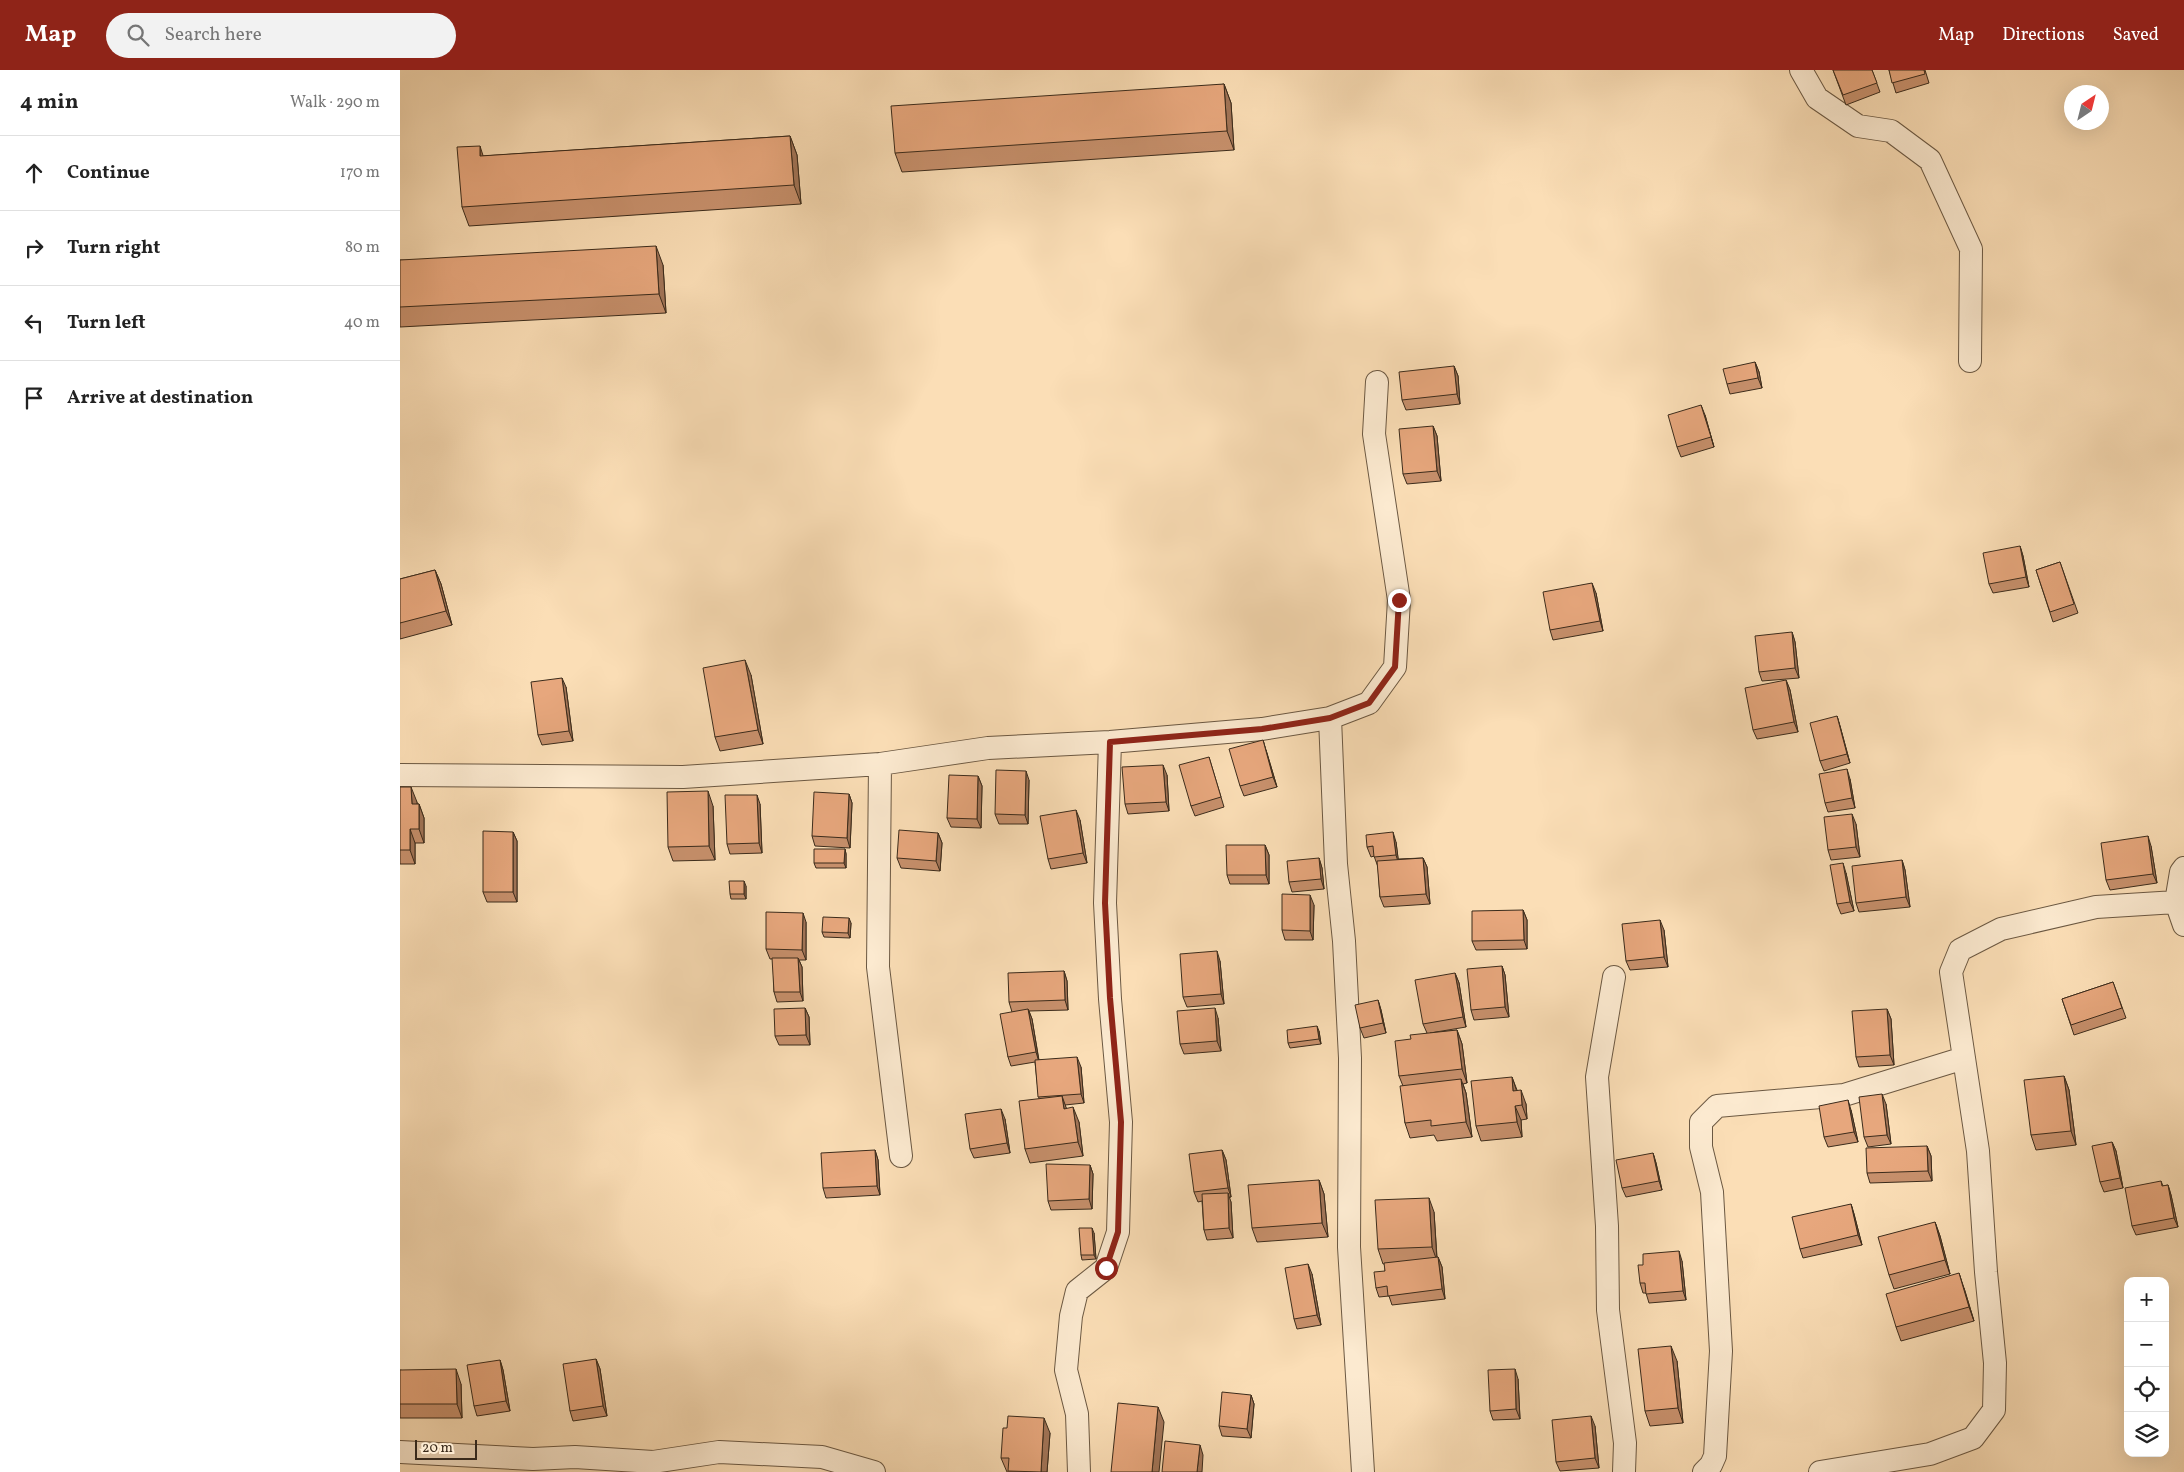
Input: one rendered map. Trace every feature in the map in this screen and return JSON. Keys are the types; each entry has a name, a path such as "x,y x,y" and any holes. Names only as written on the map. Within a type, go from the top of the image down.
{"street":[{"path":"1801,70 1817,98 1858,126 1891,131 1930,160 1971,249 1970,361"},
{"path":"400,775 683,777 880,764 988,748 1110,742 1262,729 1330,718 1369,703 1395,667 1399,600 1374,434 1376,382"},
{"path":"1330,718 1336,864 1344,941 1350,1058 1349,1247 1363,1472"},
{"path":"1079,1472 1077,1414 1066,1370 1071,1316 1077,1291 1090,1283 1106,1268 1118,1232 1121,1122 1110,998 1105,903 1110,742"},
{"path":"880,764 878,967 901,1156"},
{"path":"2184,868 2181,872 2176,902 2184,924"},
{"path":"1820,1472 1930,1454 1973,1438 1994,1410 1996,1363 1986,1272 1978,1151 1951,972 1960,950 2001,929 2087,910 2176,902"},
{"path":"1614,977 1597,1077 1607,1226 1608,1310 1624,1435 1624,1472"},
{"path":"1704,1472 1711,1465 1715,1456 1721,1351 1712,1192 1700,1147 1701,1122 1717,1106 1844,1095 1964,1058"},
{"path":"400,1452 533,1459 575,1457 653,1462 718,1452 822,1456 874,1472"}],"building":[{"path":"1833,70 1872,70 1877,83 1843,95"},
{"path":"1889,70 1924,70 1925,74 1892,83"},
{"path":"1224,84 1227,131 895,153 891,106"},
{"path":"790,136 794,185 462,207 457,147 480,146 480,156"},
{"path":"656,246 659,294 400,307 400,260"},
{"path":"1755,362 1758,378 1727,384 1723,369"},
{"path":"1454,366 1457,394 1402,400 1399,372"},
{"path":"1701,405 1711,437 1677,447 1668,415"},
{"path":"1433,426 1437,471 1403,474 1399,429"},
{"path":"2020,546 2026,577 1989,584 1983,553"},
{"path":"2060,562 2074,604 2050,612 2036,570"},
{"path":"435,570 446,611 400,623 400,579"},
{"path":"1592,583 1600,621 1550,630 1543,592"},
{"path":"1792,632 1795,668 1759,672 1755,636"},
{"path":"745,660 758,730 715,737 703,668"},
{"path":"562,678 569,731 538,735 531,682"},
{"path":"1786,680 1794,722 1753,730 1745,688"},
{"path":"1837,716 1847,754 1820,761 1810,723"},
{"path":"1263,740 1273,777 1240,786 1229,749"},
{"path":"1209,757 1221,797 1191,806 1179,765"},
{"path":"1163,765 1166,802 1125,804 1122,767"},
{"path":"1847,769 1852,798 1825,803 1819,774"},
{"path":"996,770 1026,771 1025,815 995,814"},
{"path":"949,775 978,776 977,819 947,818"},
{"path":"400,787 411,787 412,804 419,804 419,829 410,829 410,850 400,850"},
{"path":"708,791 709,846 668,847 667,792"},
{"path":"814,792 849,794 847,838 812,836"},
{"path":"725,795 757,795 759,843 727,844"},
{"path":"1076,810 1083,853 1048,859 1040,816"},
{"path":"1852,814 1856,847 1828,850 1824,817"},
{"path":"899,830 938,833 936,861 897,858"},
{"path":"483,831 513,832 513,892 483,892"},
{"path":"1393,832 1396,855 1374,857 1373,846 1367,847 1366,835"},
{"path":"2148,836 2153,874 2106,880 2101,843"},
{"path":"1226,845 1265,845 1266,875 1227,875"},
{"path":"814,849 845,849 844,863 814,863"},
{"path":"1319,858 1321,879 1289,882 1287,861"},
{"path":"1423,858 1426,894 1380,897 1377,861"},
{"path":"1902,860 1906,897 1856,903 1852,866"},
{"path":"1843,863 1850,902 1837,904 1830,865"},
{"path":"729,881 744,881 744,894 730,894"},
{"path":"1282,894 1310,895 1310,931 1282,930"},
{"path":"1523,910 1524,940 1472,941 1472,911"},
{"path":"766,912 803,913 802,950 766,949"},
{"path":"823,917 849,918 848,933 822,932"},
{"path":"1660,920 1664,957 1626,961 1622,924"},
{"path":"1217,951 1221,994 1183,997 1180,954"},
{"path":"772,958 798,958 800,992 774,992"},
{"path":"1502,966 1505,1007 1471,1010 1467,969"},
{"path":"1064,971 1065,1000 1009,1002 1008,973"},
{"path":"1455,973 1463,1017 1423,1024 1415,980"},
{"path":"2113,982 2122,1008 2071,1025 2062,999"},
{"path":"1378,1000 1383,1023 1360,1028 1355,1005"},
{"path":"805,1008 806,1035 775,1036 774,1009"},
{"path":"1215,1008 1217,1041 1180,1044 1177,1011"},
{"path":"1028,1009 1036,1052 1008,1057 1000,1014"},
{"path":"1887,1009 1890,1055 1856,1057 1852,1011"},
{"path":"1317,1026 1319,1039 1288,1043 1287,1030"},
{"path":"1457,1030 1462,1069 1399,1076 1395,1041 1411,1039 1410,1035"},
{"path":"1077,1057 1081,1094 1038,1097 1035,1060"},
{"path":"2064,1076 2071,1131 2031,1135 2024,1080"},
{"path":"1512,1077 1513,1091 1521,1090 1522,1105 1515,1106 1517,1122 1476,1126 1471,1081"},
{"path":"1461,1079 1466,1122 1431,1126 1431,1120 1405,1123 1400,1086"},
{"path":"1882,1094 1887,1135 1864,1137 1859,1097"},
{"path":"1062,1096 1064,1109 1073,1107 1078,1142 1025,1149 1019,1101"},
{"path":"1848,1100 1854,1132 1824,1137 1819,1106"},
{"path":"1001,1109 1007,1143 970,1149 965,1114"},
{"path":"2112,1142 2120,1178 2100,1182 2092,1146"},
{"path":"1927,1146 1928,1171 1867,1173 1866,1148"},
{"path":"875,1150 877,1186 823,1188 821,1153"},
{"path":"1222,1150 1228,1188 1194,1192 1189,1154"},
{"path":"1653,1153 1659,1181 1622,1188 1616,1160"},
{"path":"1046,1164 1090,1165 1089,1199 1048,1201"},
{"path":"1319,1180 1322,1223 1252,1228 1248,1185"},
{"path":"2161,1181 2162,1186 2168,1185 2174,1218 2132,1226 2125,1188"},
{"path":"1228,1193 1229,1228 1204,1230 1202,1194"},
{"path":"1429,1198 1432,1247 1378,1249 1375,1200"},
{"path":"1851,1204 1858,1235 1800,1249 1792,1217"},
{"path":"1935,1222 1945,1260 1889,1275 1878,1237"},
{"path":"1079,1228 1092,1228 1094,1255 1081,1255"},
{"path":"1679,1251 1683,1291 1646,1294 1645,1283 1640,1283 1638,1265 1643,1265 1643,1254"},
{"path":"1438,1257 1442,1289 1388,1296 1387,1286 1376,1288 1374,1272 1385,1271 1384,1263"},
{"path":"1308,1264 1317,1315 1294,1319 1285,1268"},
{"path":"1959,1273 1969,1307 1896,1327 1886,1294"},
{"path":"1671,1346 1678,1408 1645,1411 1638,1349"},
{"path":"596,1359 603,1406 570,1411 563,1364"},
{"path":"500,1360 506,1401 474,1406 467,1365"},
{"path":"456,1369 457,1404 400,1404 400,1370"},
{"path":"1515,1369 1516,1409 1490,1411 1488,1370"},
{"path":"1222,1392 1251,1395 1247,1429 1219,1426"},
{"path":"1118,1403 1158,1407 1152,1472 1111,1472"},
{"path":"1008,1416 1044,1418 1041,1472 1008,1471 1009,1458 1001,1458 1003,1428 1007,1428"},
{"path":"1591,1416 1595,1458 1556,1462 1552,1420"},
{"path":"1165,1441 1200,1445 1197,1472 1162,1472"}],"route":[{"path":"1106,1268 1118,1232 1121,1122 1110,998 1105,903 1110,742 1262,729 1330,718 1369,703 1395,667 1399,600"}]}
